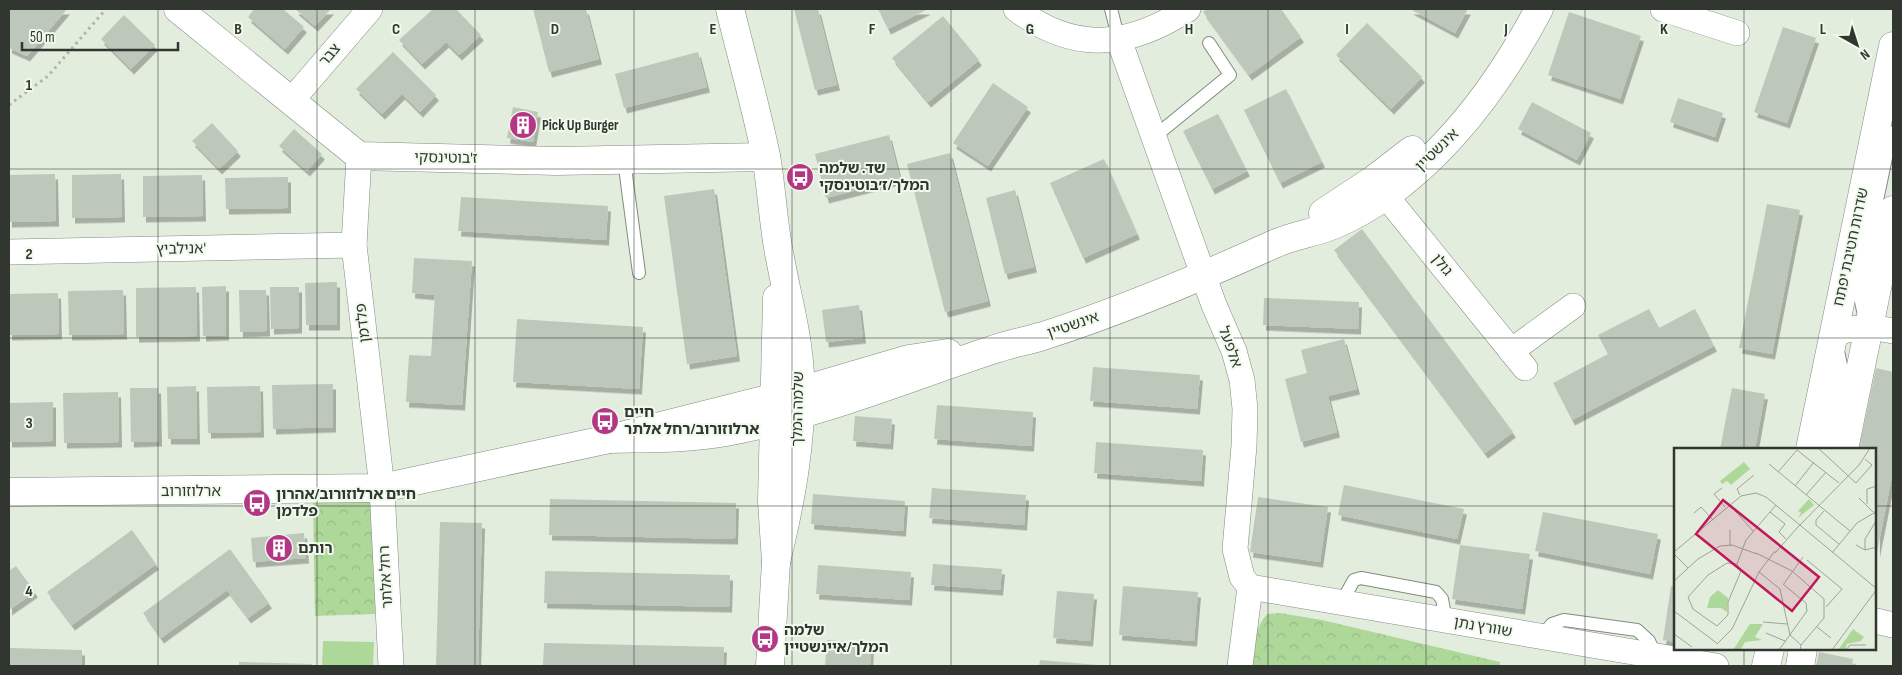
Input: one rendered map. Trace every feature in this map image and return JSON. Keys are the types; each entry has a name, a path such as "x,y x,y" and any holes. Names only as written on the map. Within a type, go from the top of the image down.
{"street":[{"path":"178,9 359,156"},
{"name":"צבר","path":"291,101 370,9"},
{"name":"שלמה המלך","path":"730,9 766,157 779,257 796,343 800,402 795,472 776,562"},
{"path":"1016,9 1029,19 1066,36 1092,41 1119,40 1147,31 1188,9"},
{"name":"אינשטיין","path":"774,409 800,402 880,390 993,349 1059,330 1137,303 1204,276 1289,237 1325,228 1355,216 1461,101 1495,52 1520,9"},
{"name":"אינשטיין","path":"1380,188 1449,140 1492,89 1540,9"},
{"path":"1662,9 1737,33"},
{"name":"אלפעל","path":"1119,40 1204,276 1234,351 1242,380 1244,446 1235,549 1242,576 1250,587"},
{"name":"שדרות חטיבת יפתח","path":"1810,448 1893,46"},
{"name":"ז'בוטינסקי","path":"359,156 557,161 766,157"},
{"name":"פלדמן","path":"359,156 354,246 382,488"},
{"name":"גולן","path":"1380,188 1518,360 1573,306"},
{"path":"1844,448 1881,329 1893,210"},
{"name":"אנילביץ'","path":"9,252 354,246"},
{"name":"שלמה המלך","path":"770,666 776,562 772,501 779,257"},
{"path":"1832,337 1852,328 1881,329"},
{"name":"ארלוזורוב","path":"9,492 382,488 609,438 706,435 774,409"},
{"name":"רחל אלתר","path":"382,488 391,666"},
{"path":"1240,666 1250,587"},
{"name":"שוורץ נתן","path":"1250,587 1716,666"},
{"path":"1877,621 1893,625"},
{"path":"1766,666 1770,650"}],"lane":[{"path":"1111,9 1119,40"},
{"path":"1154,138 1230,76 1209,43"},
{"path":"1881,329 1862,306 1860,291 1861,277 1893,132"},
{"path":"624,160 639,273"},
{"path":"1826,448 1841,376 1840,359 1832,337"}],"path":[{"path":"9,105 48,76 106,9"}],"green space":[{"path":"374,500 375,614 315,616 313,502"},
{"path":"1280,613 1322,620 1500,662 1500,666 1252,666 1255,638 1262,620 1267,614"},
{"path":"323,641 374,642 373,666 322,666"}],"building":[{"path":"9,9 67,9 27,56 9,48"},
{"path":"254,9 283,9 304,27 285,49 248,17"},
{"path":"295,9 331,9 315,26"},
{"path":"433,9 456,9 481,35 459,55 446,42 422,64 399,40"},
{"path":"533,9 586,9 599,59 549,72"},
{"path":"794,9 818,9 837,85 815,90"},
{"path":"878,9 928,9 888,29"},
{"path":"1207,9 1281,9 1301,37 1249,75 1203,12"},
{"path":"1410,9 1468,9 1455,33"},
{"path":"1569,12 1641,36 1620,99 1548,75"},
{"path":"124,15 155,45 131,69 101,39"},
{"path":"943,16 979,60 928,102 892,58"},
{"path":"1367,23 1422,77 1391,109 1336,55"},
{"path":"1783,27 1816,38 1787,123 1754,112"},
{"path":"393,52 436,95 420,112 402,94 382,114 356,89"},
{"path":"698,52 707,87 624,108 615,74"},
{"path":"993,83 1028,107 988,166 953,143"},
{"path":"1286,89 1322,162 1280,183 1244,110"},
{"path":"1678,98 1723,113 1715,137 1670,122"},
{"path":"1532,102 1591,133 1577,160 1518,129"},
{"name":"Pick Up Burger","path":"513,107 538,112 533,142 507,138"},
{"path":"1218,114 1247,171 1212,189 1183,131"},
{"path":"212,123 238,151 219,169 192,141"},
{"path":"294,129 322,154 307,171 279,146"},
{"path":"889,135 900,179 826,198 815,154"},
{"path":"950,153 988,301 945,312 907,164"},
{"path":"1104,159 1137,234 1083,258 1050,183"},
{"path":"55,174 56,221 9,222 9,175"},
{"path":"121,174 122,217 72,218 72,175"},
{"path":"202,175 203,216 143,217 143,176"},
{"path":"288,177 288,208 226,209 225,178"},
{"path":"714,189 737,356 687,364 664,196"},
{"path":"1015,190 1034,267 1005,274 986,198"},
{"path":"461,197 608,206 606,240 458,231"},
{"path":"1767,204 1800,210 1772,354 1739,348"},
{"path":"1362,229 1513,432 1485,453 1334,250"},
{"path":"414,258 472,261 462,405 406,402 409,355 431,356 435,295 412,293"},
{"path":"337,282 337,325 306,325 305,283"},
{"path":"226,286 226,335 203,336 202,287"},
{"path":"196,287 197,336 136,337 136,288"},
{"path":"270,287 299,287 299,328 271,329"},
{"path":"123,290 124,334 69,335 68,291"},
{"path":"239,290 266,290 267,331 240,332"},
{"path":"58,293 59,334 9,335 9,294"},
{"path":"1264,298 1359,302 1358,329 1263,325"},
{"path":"859,305 863,338 826,342 822,310"},
{"path":"1649,309 1659,328 1695,309 1714,346 1572,420 1553,383 1608,354 1598,335"},
{"path":"517,319 643,327 639,389 513,382"},
{"path":"1344,339 1357,389 1328,396 1337,432 1301,442 1285,379 1307,373 1301,350"},
{"path":"1093,367 1200,375 1197,409 1090,401"},
{"path":"1876,368 1893,372 1893,471 1877,552 1877,448 1859,448"},
{"path":"333,384 333,427 273,429 272,385"},
{"path":"196,386 197,439 168,439 167,387"},
{"path":"260,386 261,432 208,433 207,387"},
{"path":"130,388 158,388 159,441 131,442"},
{"path":"1732,388 1765,394 1755,448 1720,448"},
{"path":"118,392 119,442 64,443 63,393"},
{"path":"53,402 53,441 9,442 9,403"},
{"path":"937,405 1033,412 1031,446 934,439"},
{"path":"855,416 892,419 890,444 853,441"},
{"path":"1096,442 1203,450 1201,481 1094,473"},
{"path":"1344,485 1464,509 1457,539 1338,515"},
{"path":"932,488 1026,495 1024,525 929,518"},
{"path":"813,494 905,501 903,531 811,524"},
{"path":"1258,497 1328,507 1320,562 1250,552"},
{"path":"550,499 736,503 735,539 549,535"},
{"path":"1543,512 1658,534 1650,574 1535,551"},
{"path":"440,522 482,523 478,666 436,666"},
{"path":"132,530 156,564 72,625 47,592"},
{"name":"רותם","path":"304,533 306,558 253,562 251,538"},
{"path":"1460,545 1530,554 1522,609 1452,599"},
{"path":"230,549 269,603 248,618 227,590 161,638 143,613"},
{"path":"933,564 1002,569 1000,590 931,585"},
{"path":"818,565 911,572 909,600 816,594"},
{"path":"16,566 35,592 9,610 9,571"},
{"path":"545,571 730,575 729,607 544,603"},
{"path":"1123,586 1198,592 1194,641 1119,635"},
{"path":"1671,586 1674,586 1674,642 1663,640"},
{"path":"1057,591 1094,594 1090,641 1053,638"},
{"path":"827,640 871,644 870,666 825,666"},
{"path":"544,643 724,647 723,666 543,666"},
{"path":"10,648 82,650 82,666 10,666"},
{"path":"1819,652 1853,659 1852,666 1816,666"},
{"path":"1040,660 1098,665 1098,666 1039,666"},
{"path":"239,662 312,664 312,666 239,666"}],"place":[{"name":"Pick Up Burger","path":"523,125"},
{"name":"שד. שלמה המלך/ז׳בוטינסקי","path":"800,177"},
{"name":"חיים ארלוזורוב/רחל אלתר","path":"605,421"},
{"name":"חיים ארלוזורוב/אהרון פלדמן","path":"257,503"},
{"name":"רותם","path":"279,548"},
{"name":"שלמה המלך/איינשטיין","path":"765,639"}]}
